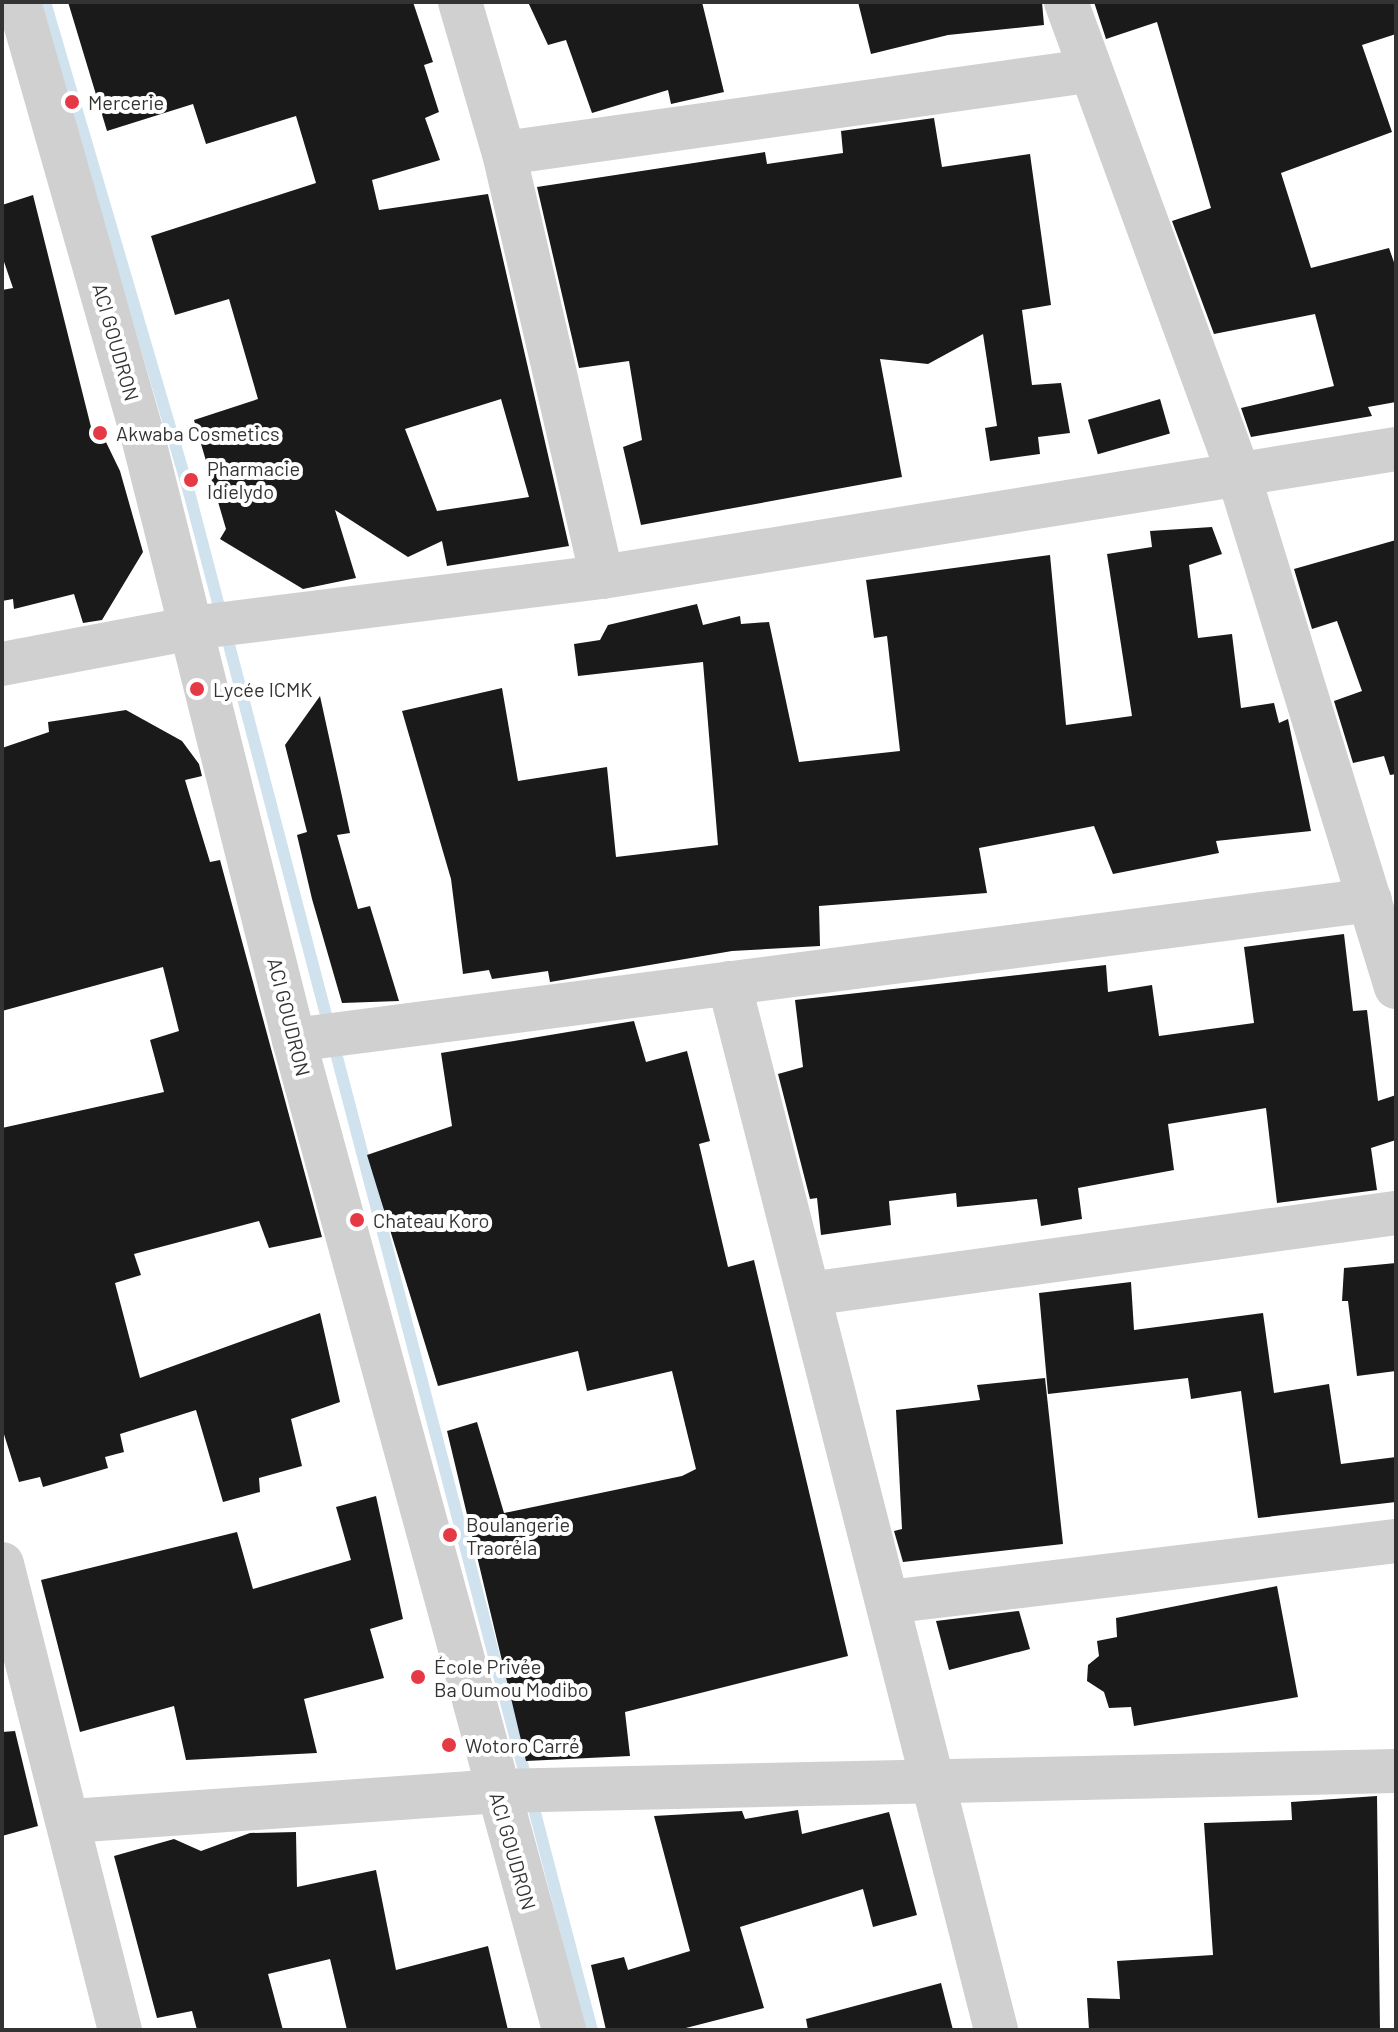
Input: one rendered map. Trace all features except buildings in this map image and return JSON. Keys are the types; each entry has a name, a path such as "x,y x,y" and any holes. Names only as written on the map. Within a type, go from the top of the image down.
{"street":[{"name":"ACI GOUDRON","path":"19,2 192,628 294,1040 496,1791 564,2030"},
{"path":"460,2 504,153 602,577"},
{"path":"1066,2 1087,71 1237,470 1396,987"},
{"path":"504,153 1087,71"},
{"path":"2,664 192,628 602,577 1237,470 1396,449"},
{"path":"294,1040 1370,900"},
{"path":"729,983 996,2030"},
{"path":"809,1294 1396,1213"},
{"path":"888,1602 1396,1541"},
{"path":"2,1564 71,1821 120,2030"},
{"path":"71,1821 496,1791 1396,1771"}],"waterway":[{"path":"45,2 189,492 592,2030"}],"place":[{"name":"Mercerie","path":"72,102"},
{"name":"Akwaba Cosmetics","path":"100,433"},
{"name":"Pharmacie Idielydo","path":"191,480"},
{"name":"Lycée ICMK","path":"197,689"},
{"name":"Chateau Koro","path":"357,1220"},
{"name":"Boulangerie Traoréla","path":"450,1535"},
{"name":"École Privée Ba Oumou Modibo","path":"418,1677"},
{"name":"Wotoro Carré","path":"449,1745"}]}
